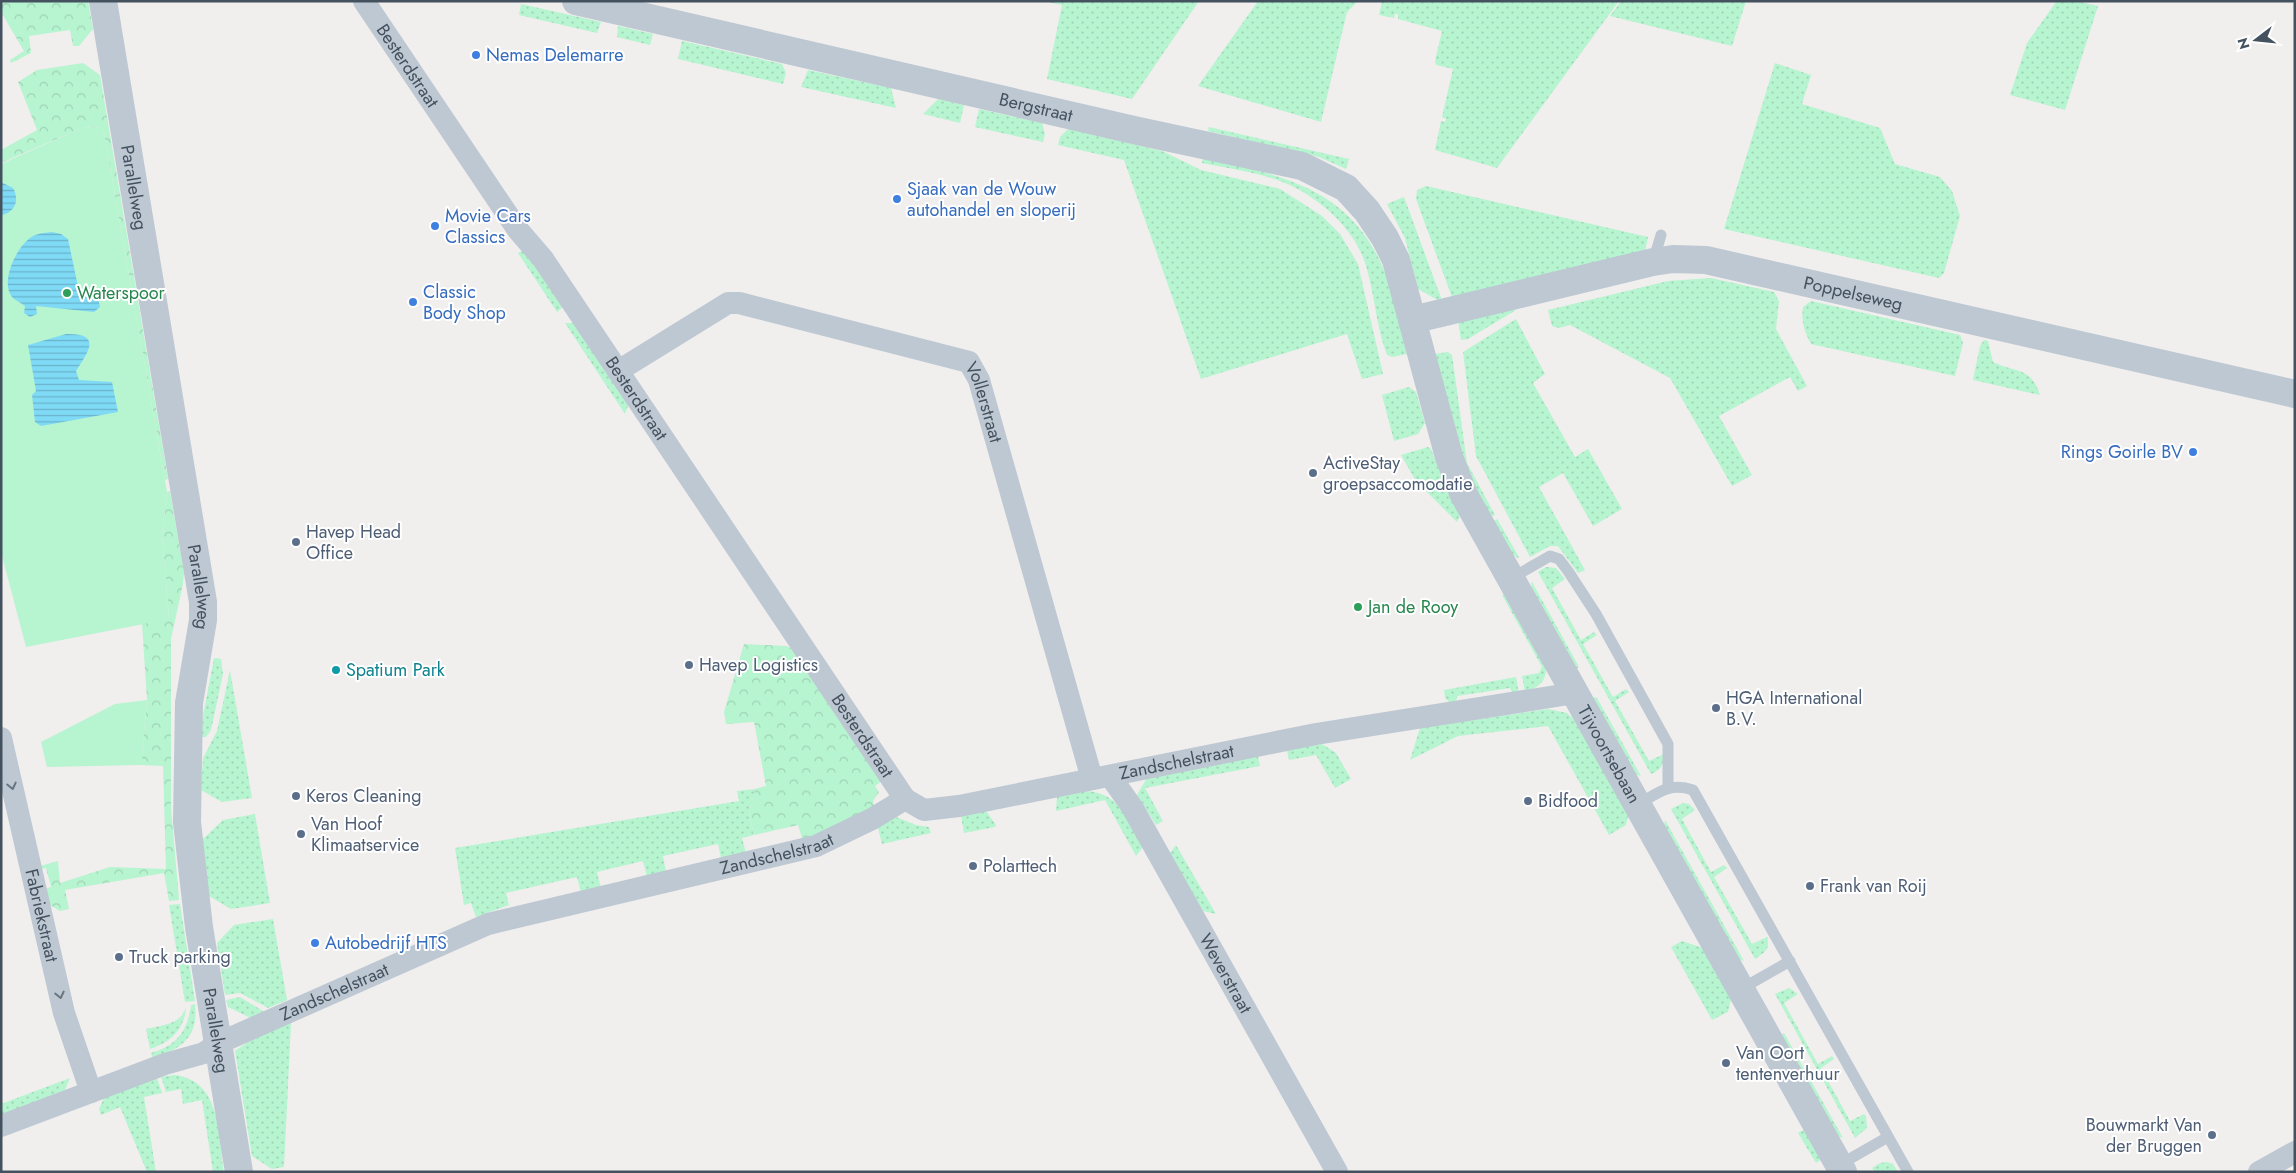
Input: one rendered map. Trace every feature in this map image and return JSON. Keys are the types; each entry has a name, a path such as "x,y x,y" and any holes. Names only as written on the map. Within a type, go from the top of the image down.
{"street":[{"name":"Parallelweg","path":"103,1 203,602 203,620 189,703 187,822 198,917 239,1172"},
{"name":"Besterdstraat","path":"364,1 518,230 543,259 905,799"},
{"name":"Bergstraat","path":"576,1 1302,166 1346,188 1367,210 1385,238 1396,260 1412,320"},
{"name":"Poppelseweg","path":"1412,320 1654,262 1684,258 1728,264 2295,394"},
{"name":"Vollerstraat","path":"618,371 728,303 739,303 969,362 976,370 980,380 1101,777"},
{"name":"Tijvoortsebaan","path":"1412,320 1449,457 1464,495 1841,1168"},
{"name":"Zandschelstraat","path":"1,1126 91,1092 204,1053 219,1043 488,924 816,846 872,819 905,799 924,810 959,806 1316,734 1575,693"},
{"name":"Fabriekstraat","path":"1,738 64,1013 91,1092"},
{"name":"Weverstraat","path":"1101,777 1132,807 1337,1172"},
{"path":"2259,1172 2292,1159"}],"lane":[{"path":"1654,262 1661,235"},
{"path":"1510,579 1550,556 1558,559 1568,571 1596,614 1668,744 1668,787"},
{"path":"1637,805 1668,787 1679,785 1693,790 1908,1172"},
{"path":"1741,989 1790,961"},
{"path":"1841,1168 1888,1137"}],"green space":[{"path":"1,1 88,1 93,29 79,46 73,46 70,30 29,36 31,53 11,63 10,60 24,51 1,12"},
{"path":"1042,1 1199,1 1132,99 1047,79 1062,5"},
{"path":"1258,1 1358,1 1347,12 1321,122 1198,86"},
{"path":"1382,1 1619,1 1497,168 1435,150 1441,121 1445,122 1446,119 1442,117 1453,69 1436,65 1435,61 1442,31 1398,19 1398,14 1395,14 1394,18 1379,15"},
{"path":"1621,1 1746,1 1732,46 1610,16"},
{"path":"2054,1 2076,1 2098,6 2065,110 2010,95 2027,43 2056,2"},
{"path":"521,4 601,22 597,33 519,15"},
{"path":"618,26 653,34 650,45 617,37"},
{"path":"682,41 782,64 786,73 783,84 678,59"},
{"path":"83,63 100,75 168,479 165,480 103,127 82,128 1,163 1,150 37,130 18,82 37,70"},
{"path":"1775,63 1811,75 1802,104 1880,128 1895,164 1940,177 1952,191 1960,216 1944,273 1939,278 1724,229"},
{"path":"808,70 891,88 896,108 801,87"},
{"path":"938,99 964,105 960,123 923,114"},
{"path":"979,109 1042,123 1045,134 1043,142 975,127"},
{"name":"Waterspoor","path":"103,127 167,492 162,534 169,619 26,647 1,552 1,164 82,128"},
{"path":"1209,127 1349,159 1346,169 1319,157 1208,131"},
{"path":"1068,129 1162,151 1201,170 1280,189 1322,216 1340,234 1358,264 1383,374 1362,379 1347,334 1201,379 1124,160 1058,145 1060,137"},
{"path":"1203,158 1279,177 1324,197 1344,212 1362,231 1383,267 1395,303 1407,354 1392,357 1387,355 1380,333 1369,277 1361,252 1344,226 1333,214 1294,187 1261,175 1202,163"},
{"path":"1426,186 1648,237 1645,252 1453,300 1416,199 1417,190"},
{"path":"1404,197 1443,303 1418,289 1405,238 1387,204"},
{"path":"524,250 564,306 557,312 518,253"},
{"path":"1711,278 1774,292 1779,301 1776,329 1807,386 1798,391 1790,377 1719,416 1752,475 1732,486 1670,378 1570,325 1559,328 1552,326 1548,310 1668,281"},
{"path":"1811,301 1960,335 1963,343 1955,376 1811,344 1802,317 1803,307"},
{"path":"1510,307 1516,310 1468,339 1461,340 1458,320"},
{"path":"1516,319 1545,374 1533,383 1575,457 1588,449 1622,509 1593,526 1563,473 1539,487 1585,570 1578,573 1558,546 1550,546 1530,557 1476,456 1463,352"},
{"path":"565,323 575,323 629,403 625,414"},
{"path":"1984,340 1988,341 1993,362 2027,375 2032,379 2040,395 1973,380 1980,346"},
{"path":"1448,352 1452,355 1467,463 1495,515 1489,518 1469,479 1435,354"},
{"path":"1409,387 1416,392 1425,423 1418,434 1394,441 1382,395"},
{"path":"1428,447 1431,449 1442,477 1461,513 1457,522 1416,481 1401,455"},
{"path":"170,491 184,573 171,639 171,807 179,900 169,901 164,873 65,890 69,909 60,911 50,905 44,889 51,887 46,868 40,869 40,866 58,861 60,883 110,867 166,869 163,766 141,765 147,700 142,624 169,618 162,534 167,492"},
{"path":"1497,519 1518,558 1511,554 1491,522"},
{"path":"1546,567 1556,568 1565,579 1552,588 1581,640 1594,632 1597,635 1583,644 1613,697 1626,689 1629,692 1615,701 1649,761 1664,754 1660,769 1655,772 1651,774 1538,572"},
{"path":"1532,582 1578,668 1574,669 1531,589"},
{"path":"1506,593 1546,666 1545,676 1541,684 1525,692 1522,676 1539,673 1542,667 1502,595"},
{"path":"744,644 786,646 793,649 882,781 875,786 879,792 873,801 875,810 803,841 798,825 754,835 749,813 755,789 766,786 754,722 726,724 724,712"},
{"path":"214,658 221,659 223,674 211,730 206,737 199,737"},
{"path":"230,670 252,798 222,802 201,790 203,758 217,731"},
{"path":"1516,677 1519,694 1513,694 1510,688 1457,696 1456,703 1451,704 1445,698 1444,690"},
{"path":"1595,697 1641,776 1634,774 1590,699"},
{"path":"147,700 141,765 47,767 41,742 115,704"},
{"path":"1548,709 1567,713 1578,723 1629,812 1626,825 1609,835 1548,726 1458,736 1410,760 1420,728"},
{"path":"1322,744 1336,753 1351,779 1335,788 1316,755 1289,760 1287,750"},
{"path":"1258,756 1260,766 1145,788 1163,821 1156,825 1137,795 1147,778"},
{"path":"755,789 749,813 754,835 742,838 746,853 721,858 718,844 663,856 666,872 647,877 643,861 597,872 601,888 581,893 577,877 506,893 509,905 476,917 471,903 464,905 455,848 739,801 737,791"},
{"path":"1087,791 1108,797 1122,810 1143,847 1136,856 1105,800 1056,811 1057,797"},
{"path":"1683,803 1689,804 1695,810 1682,819 1711,872 1724,865 1727,868 1714,877 1752,944 1767,937 1767,948 1764,953 1755,959 1671,809"},
{"path":"986,811 996,825 995,827 964,833 961,816"},
{"path":"255,814 270,903 231,909 209,896 202,840 223,820"},
{"path":"896,817 916,825 929,827 931,833 882,844 877,824"},
{"path":"1665,820 1744,961 1738,959 1664,826"},
{"path":"1176,845 1216,914 1203,911 1170,853"},
{"path":"180,904 195,1001 185,1002 169,905"},
{"path":"273,919 287,1000 268,1008 240,993 225,995 217,943 234,925"},
{"path":"1682,941 1706,949 1732,996 1728,1012 1712,1020 1671,947"},
{"path":"1789,988 1798,994 1784,1003 1818,1064 1832,1056 1834,1059 1821,1068 1850,1121 1864,1114 1866,1116 1867,1128 1855,1138 1775,994"},
{"path":"240,997 268,1014 255,1020 228,1007 226,1000"},
{"path":"195,1004 194,1025 186,1040 172,1051 153,1059 151,1053 174,1042 184,1030 191,1005"},
{"path":"186,1007 183,1022 175,1034 164,1043 150,1049 146,1029 175,1021 184,1013"},
{"path":"289,1021 291,1024 284,1167 272,1169 252,1156 235,1051 258,1035"},
{"path":"1784,1033 1843,1138 1837,1136 1779,1037"},
{"path":"174,1075 190,1079 201,1087 209,1098 215,1112 224,1172 213,1172 202,1100 183,1104 181,1089 166,1092 161,1077"},
{"path":"70,1078 65,1090 1,1116 1,1104"},
{"path":"157,1078 162,1093 144,1097 156,1172 147,1172 120,1107 101,1115 99,1109 104,1098"},
{"path":"1805,1129 1822,1159 1816,1163 1798,1133"},
{"path":"1887,1162 1893,1164 1898,1172 1875,1172 1872,1168 1880,1163"}],"water":[{"path":"1,182 13,188 16,201 10,212 1,215"},
{"path":"52,232 61,234 68,239 80,296 98,298 100,307 94,312 36,306 37,314 30,317 24,313 25,306 12,297 8,283 11,266 15,257 30,238"},
{"path":"66,334 85,337 89,341 88,351 76,371 79,380 112,382 118,412 41,426 35,422 32,395 36,391 28,345"}],"place":[{"name":"Nemas Delemarre","path":"476,55"},
{"name":"Sjaak van de Wouw autohandel en sloperij","path":"897,199"},
{"name":"Movie Cars Classics","path":"435,226"},
{"name":"Waterspoor","path":"67,293"},
{"name":"Classic Body Shop","path":"413,302"},
{"name":"Rings Goirle BV","path":"2193,452"},
{"name":"ActiveStay groepsaccomodatie","path":"1313,473"},
{"name":"Havep Head Office","path":"296,542"},
{"name":"Jan de Rooy","path":"1358,607"},
{"name":"Havep Logistics","path":"689,665"},
{"name":"Spatium Park","path":"336,670"},
{"name":"HGA International B.V.","path":"1716,708"},
{"name":"Keros Cleaning","path":"296,796"},
{"name":"Bidfood","path":"1528,801"},
{"name":"Van Hoof Klimaatservice","path":"301,834"},
{"name":"Polarttech","path":"973,866"},
{"name":"Frank van Roij","path":"1810,886"},
{"name":"Autobedrijf HTS","path":"315,943"},
{"name":"Truck parking","path":"119,957"},
{"name":"Van Oort tentenverhuur","path":"1726,1063"},
{"name":"Bouwmarkt Van der Bruggen","path":"2212,1135"}]}
